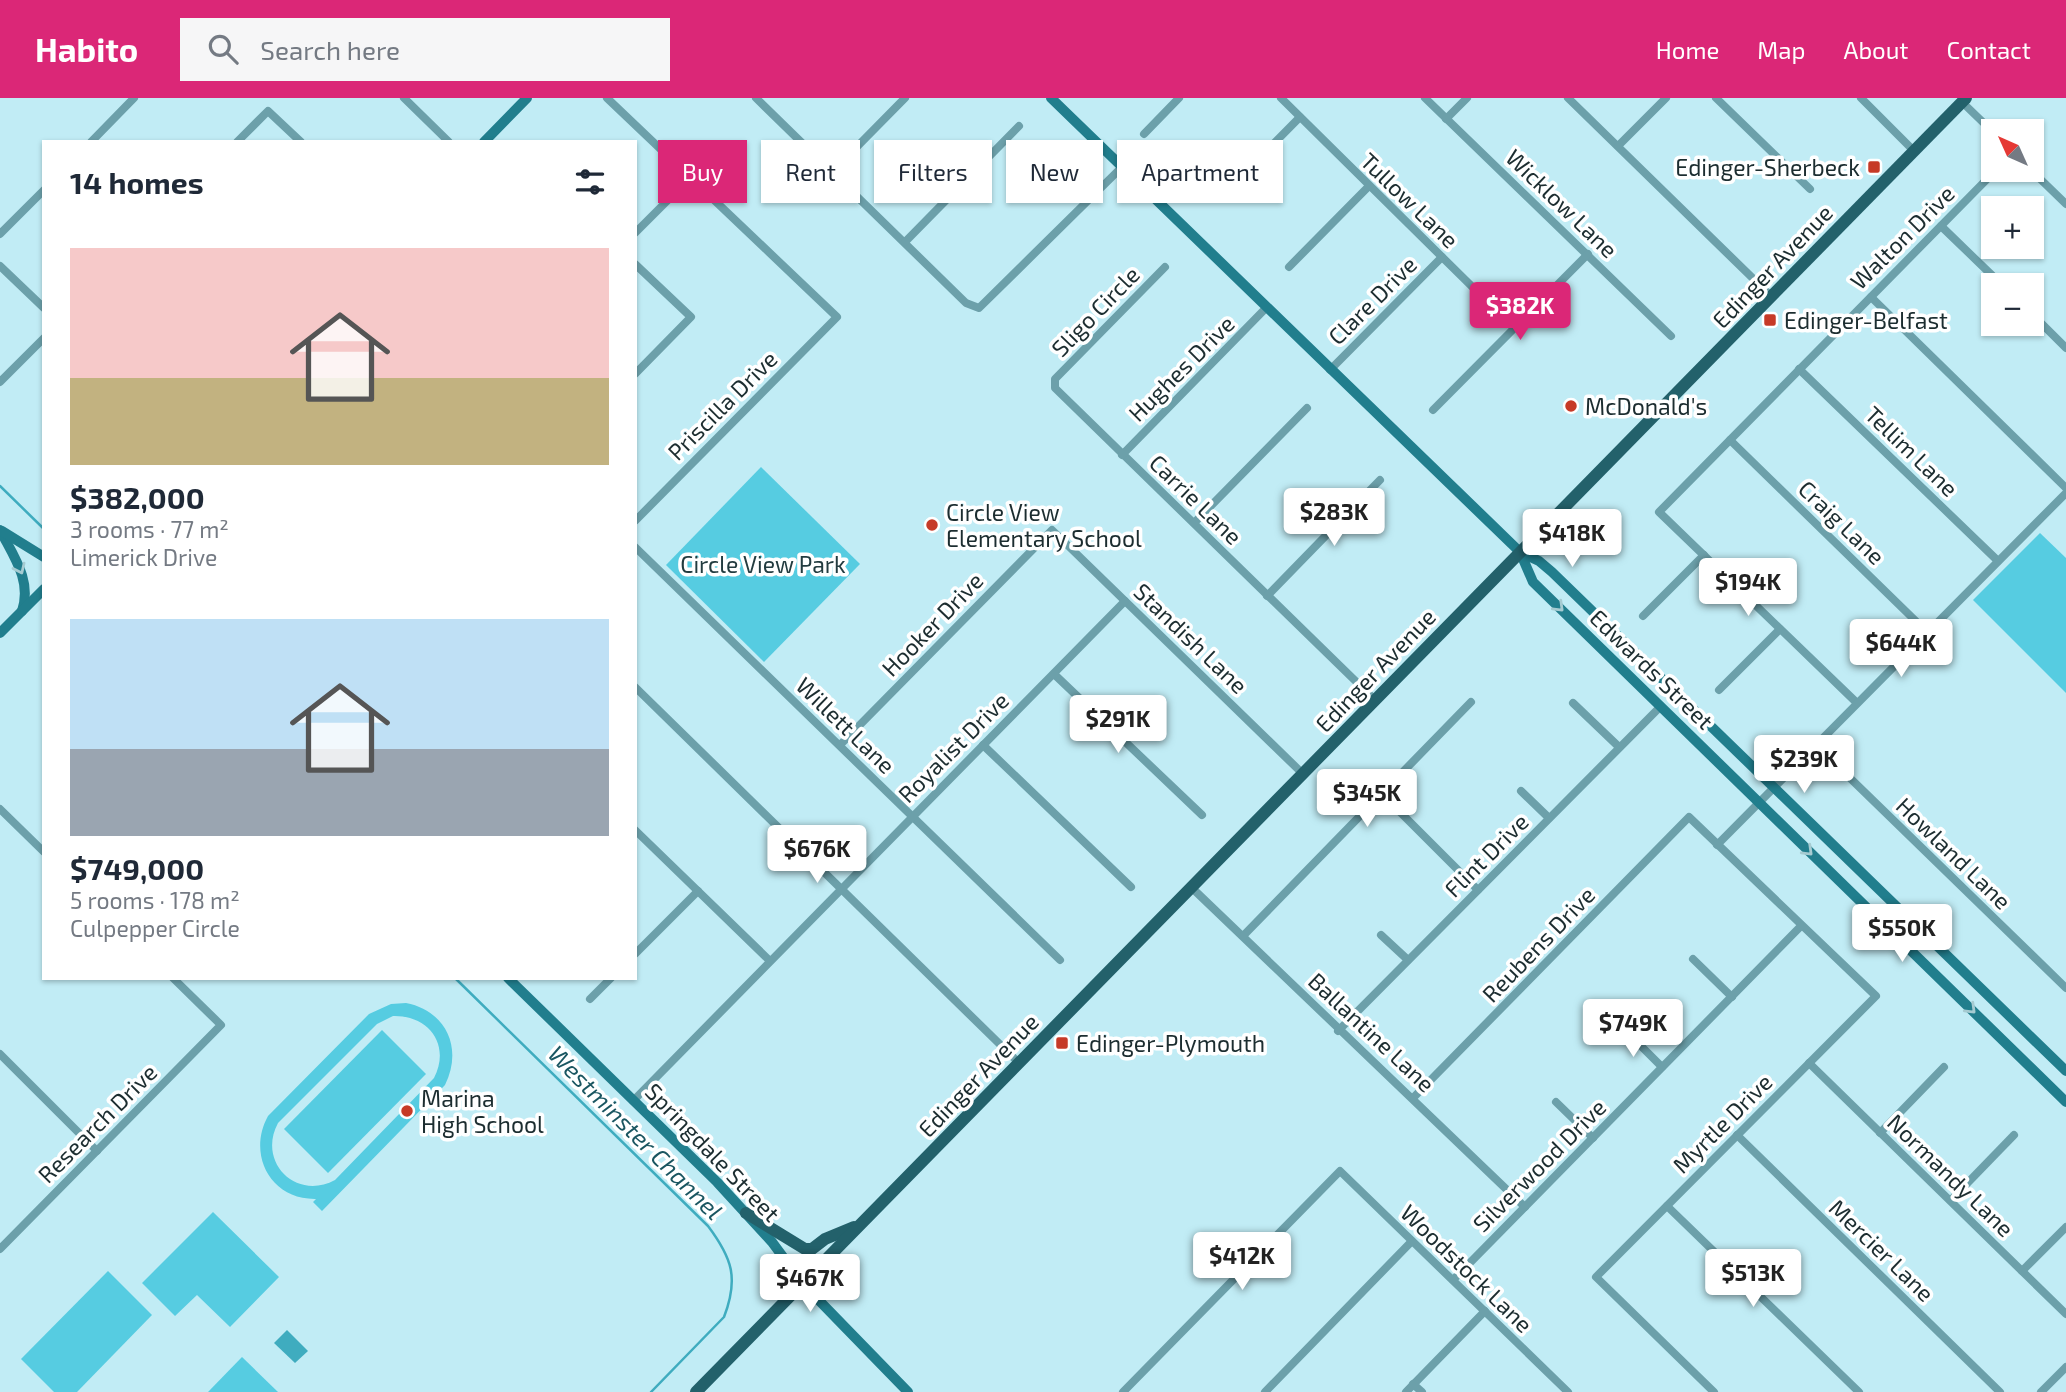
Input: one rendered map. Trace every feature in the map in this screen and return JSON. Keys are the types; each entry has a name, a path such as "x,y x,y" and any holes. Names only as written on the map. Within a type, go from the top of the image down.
{"main road":[{"path":"486,140 527,98"},
{"name":"Edwards Street","path":"1051,98 1117,162"},
{"name":"Edinger Avenue","path":"696,1392 1964,100"},
{"name":"Edwards Street","path":"1159,203 1520,552 1543,563 2066,1071"},
{"path":"0,529 42,555"},
{"path":"0,529 25,581 22,611"},
{"name":"Edwards Street","path":"1520,552 1533,582 2066,1102"},
{"path":"0,633 42,591"},
{"name":"Springdale Street","path":"510,980 746,1213 803,1283 908,1392"},
{"path":"746,1213 805,1249 812,1250 825,1239 861,1224"}],"street":[{"path":"93,140 134,98"},
{"path":"404,98 447,140"},
{"path":"607,98 658,147"},
{"path":"860,144 905,98"},
{"path":"1143,134 1179,98"},
{"name":"Tullow Lane","path":"1281,98 1514,328"},
{"name":"Wicklow Lane","path":"1424,98 1671,336"},
{"path":"1446,119 1467,98"},
{"path":"1568,98 1771,296"},
{"path":"1618,146 1666,98"},
{"path":"1716,98 1810,189"},
{"path":"1861,98 1914,151"},
{"path":"759,99 801,140"},
{"path":"1964,100 1981,119"},
{"path":"239,140 268,111 299,140"},
{"path":"1277,140 1300,117"},
{"path":"905,242 1019,126"},
{"path":"860,198 966,303 979,307 1117,172"},
{"name":"Walton Drive","path":"1704,555 1660,512 1984,182"},
{"path":"2043,182 2066,204"},
{"path":"1289,267 1369,186"},
{"path":"0,234 42,192"},
{"path":"637,231 665,203"},
{"name":"Priscilla Drive","path":"637,518 837,317 716,203"},
{"path":"1941,226 1990,273"},
{"path":"1433,410 1588,254"},
{"name":"Clare Drive","path":"1330,370 1442,257"},
{"path":"0,266 42,306"},
{"path":"637,266 691,317 637,372"},
{"name":"Sligo Circle","path":"1053,383 1165,267"},
{"path":"1871,297 2066,488"},
{"name":"Hughes Drive","path":"1122,454 1266,308"},
{"path":"2044,326 2066,348"},
{"path":"0,382 42,340"},
{"name":"Tellim Lane","path":"1799,369 1998,561"},
{"name":"Carrie Lane","path":"1053,383 1122,454 1375,700"},
{"path":"1194,523 1307,408"},
{"name":"Craig Lane","path":"1730,440 1927,632"},
{"path":"1267,596 1380,480"},
{"path":"1800,927 1717,845 2066,493"},
{"name":"Standish Lane","path":"1052,530 1303,774"},
{"name":"Hooker Drive","path":"840,745 1052,530"},
{"name":"Willett Lane","path":"637,549 1060,960"},
{"path":"1643,616 1704,555 1857,703"},
{"name":"Royalist Drive","path":"633,1101 1125,601"},
{"path":"1719,690 1780,629"},
{"path":"1054,674 1202,815"},
{"path":"637,689 1018,1063"},
{"path":"1242,936 1471,702"},
{"path":"1573,703 1619,747"},
{"name":"Flint Drive","path":"1338,1031 1661,706"},
{"path":"983,745 1131,887"},
{"name":"Howland Lane","path":"1816,745 2066,988"},
{"path":"1521,791 1549,818"},
{"path":"1382,794 1478,890"},
{"path":"0,809 42,850"},
{"name":"Reubens Drive","path":"1414,1097 1689,817 1717,845"},
{"path":"637,832 769,960"},
{"name":"Ballantine Lane","path":"1191,887 1338,1031 1414,1097 1525,1207"},
{"path":"637,952 698,891"},
{"name":"Myrtle Drive","path":"1714,1392 1596,1277 1876,996 1800,927"},
{"name":"Silverwood Drive","path":"1453,1280 1800,927"},
{"path":"1381,935 1408,960"},
{"path":"1693,959 1732,997"},
{"name":"Research Drive","path":"0,1249 221,1025 175,980"},
{"path":"590,999 609,980"},
{"path":"1624,1029 1662,1067"},
{"path":"0,1054 97,1151"},
{"name":"Normandy Lane","path":"1809,1063 2066,1314"},
{"path":"1880,1133 1944,1067"},
{"path":"1556,1102 1593,1138"},
{"name":"Mercier Lane","path":"1737,1135 2000,1392"},
{"path":"1951,1200 2014,1135"},
{"name":"Woodstock Lane","path":"1123,1392 1340,1171 1568,1392"},
{"path":"1667,1206 1859,1392"},
{"path":"2022,1271 2066,1227"},
{"path":"1265,1392 1412,1241"},
{"path":"1406,1392 1485,1311"},
{"path":"2041,1392 2066,1367"},
{"path":"1413,1384 1422,1392"}],"green space":[{"name":"Circle View Park","path":"761,467 860,564 764,662 666,565"},
{"path":"2040,533 2066,558 2066,693 1973,600"},
{"path":"406,1003 420,1007 441,1023 448,1033 451,1045 450,1071 445,1085 322,1211 313,1202 316,1199 286,1192 275,1183 262,1159 262,1131 268,1116 369,1014 391,1004","holes":["393,1016 406,1017 426,1026 438,1044 439,1066 434,1078 335,1180 320,1185 307,1185 284,1174 273,1151 273,1138 278,1123 377,1024"]},
{"path":"382,1030 426,1074 328,1173 284,1129"},
{"path":"213,1212 279,1277 230,1327 197,1295 175,1316 142,1283"},
{"path":"108,1271 152,1315 77,1392 54,1392 21,1359"},
{"path":"242,1357 278,1392 208,1392"}],"shaded area":[{"path":"287,1330 308,1351 295,1363 274,1343"}],"waterway":[{"name":"Westminster Channel","path":"0,486 42,527"},
{"name":"Westminster Channel","path":"457,980 708,1226 723,1248 732,1280 724,1317 651,1392"}],"place":[{"name":"Edinger-Sherbeck","path":"1874,167"},
{"name":"Edinger-Belfast","path":"1770,320"},
{"name":"McDonald's","path":"1571,406"},
{"name":"Circle View Elementary School","path":"932,525"},
{"name":"Edinger-Plymouth","path":"1062,1043"},
{"name":"Marina High School","path":"407,1111"}]}
